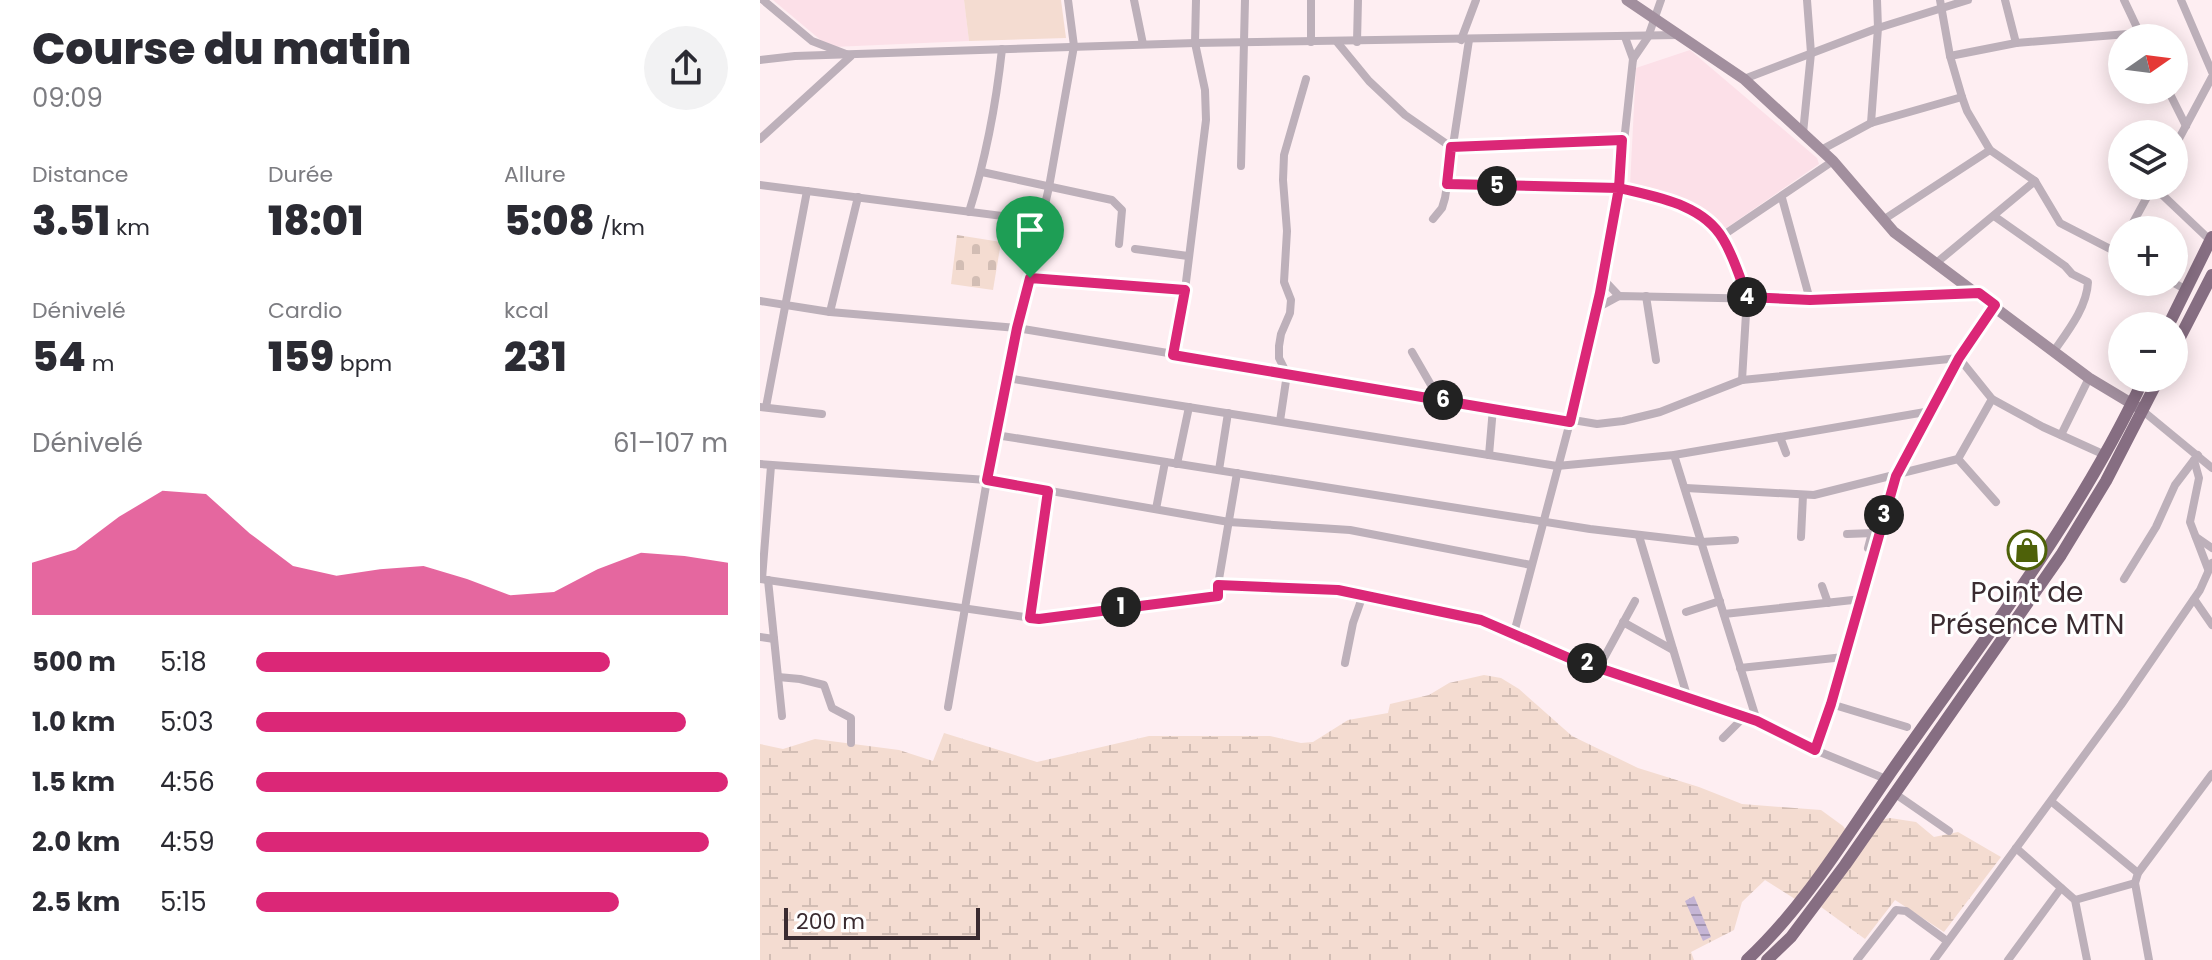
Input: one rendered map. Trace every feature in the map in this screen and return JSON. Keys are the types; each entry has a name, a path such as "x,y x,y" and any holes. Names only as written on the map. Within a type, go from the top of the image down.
{"highway":[{"path":"2188,283 2211,238"},
{"path":"2188,322 2212,275"},
{"path":"1767,960 1802,922 2077,531 2137,407 2141,392"},
{"path":"1747,960 1797,907 1854,829 2054,537 2148,392"}],"main road":[{"path":"1627,0 1744,79 1833,161 1883,220 1935,264 1979,293 2089,378 2137,407"}],"street":[{"path":"763,0 812,41 851,56"},
{"path":"948,707 987,480 1049,187 1074,46 1068,0"},
{"path":"1134,0 1143,44"},
{"path":"1173,355 1185,290 1206,120 1205,90 1195,43 1196,0"},
{"path":"1241,166 1245,0"},
{"path":"1311,0 1311,42"},
{"path":"1357,42 1358,0"},
{"path":"1433,219 1442,208 1447,184 1465,40 1476,0"},
{"path":"1514,633 1597,308 1619,188 1633,59 1648,37 1661,0"},
{"path":"1803,133 1811,53 1807,0"},
{"path":"1871,123 1877,0"},
{"path":"1744,79 1941,4 1968,0"},
{"path":"2005,0 2016,43"},
{"path":"2124,0 2136,24"},
{"path":"2181,0 2212,74 2188,122"},
{"path":"1941,4 1950,56 1962,97 1990,150 2035,181 2060,223 2108,245"},
{"path":"760,60 795,56 1143,44 1679,35"},
{"path":"1625,37 1633,59"},
{"path":"1950,56 2016,43 2108,37"},
{"path":"1337,42 1369,81 1405,115 1451,147 1622,140"},
{"path":"2201,46 2212,47"},
{"path":"969,212 982,172 996,104 1002,49"},
{"path":"760,139 851,56"},
{"path":"1280,421 1287,374 1279,358 1281,334 1290,313 1291,300 1284,282 1287,231 1284,155 1306,79"},
{"path":"1821,150 1871,123 1962,97"},
{"path":"1883,220 1990,150"},
{"path":"1722,236 1833,161"},
{"path":"982,172 1112,200 1122,210 1119,244"},
{"path":"1935,264 2035,181"},
{"path":"1447,184 1619,188 1674,202 1701,216 1722,236 1747,297 1742,380"},
{"path":"760,185 1042,221"},
{"path":"807,191 763,407 822,414"},
{"path":"830,312 858,197"},
{"path":"1782,198 1810,300"},
{"path":"2169,200 2211,238"},
{"path":"1994,216 2072,274 2088,282 2076,317 2054,351"},
{"path":"1135,249 1188,256"},
{"path":"1030,278 1185,290"},
{"path":"1603,279 1619,296"},
{"path":"1597,308 1619,296 1810,300 1979,293"},
{"path":"1646,296 1656,360"},
{"path":"760,301 830,312 1017,328 1570,422 1597,424 1623,421 1674,407 1742,380 1959,358"},
{"path":"1868,548 1896,476 1959,358 1995,305"},
{"path":"1412,352 1431,385 1446,401"},
{"path":"1959,358 1992,399 2105,455"},
{"path":"1007,378 1557,466 1674,455 1931,411"},
{"path":"2061,435 2089,378"},
{"path":"1686,488 1814,495 1958,459 1992,399"},
{"path":"1177,464 1189,407"},
{"path":"2137,407 2212,468"},
{"path":"1489,455 1493,408"},
{"path":"1219,470 1228,413"},
{"path":"996,435 1639,536 1701,542 1735,540"},
{"path":"1780,437 1786,453"},
{"path":"1674,455 1757,721"},
{"path":"1934,960 2052,802 2207,576 2210,566 2195,536 2190,514 2199,478 2196,457"},
{"path":"2124,579 2156,527 2175,485 2196,457"},
{"path":"1958,459 1996,502"},
{"path":"1156,509 1165,462"},
{"path":"760,464 987,480 1229,522 1350,530 1531,565"},
{"path":"771,466 764,509 763,579 774,639 782,716"},
{"path":"763,579 1039,619 1218,596 1237,473"},
{"path":"1030,618 1048,491"},
{"path":"1801,537 1803,495"},
{"path":"1815,750 1862,599 1878,510"},
{"path":"1847,534 1876,533"},
{"path":"1639,536 1688,699"},
{"path":"2195,536 2212,548"},
{"path":"1218,585 1338,590 1481,620 1569,658 1757,721 1815,750 1886,779"},
{"path":"1822,586 1828,603"},
{"path":"1345,663 1353,623 1363,595"},
{"path":"1724,614 1862,599"},
{"path":"2194,599 2212,625"},
{"path":"1599,667 1635,601"},
{"path":"1686,612 1720,601"},
{"path":"1623,622 1673,650"},
{"path":"760,637 774,639"},
{"path":"1740,668 1844,657"},
{"path":"778,677 824,685 832,708 851,718 851,743"},
{"path":"1831,704 1907,727"},
{"path":"1723,738 1744,717"},
{"path":"2075,900 2137,878 2212,774"},
{"path":"1894,793 1949,831"},
{"path":"2052,802 2137,878 2149,960"},
{"path":"2016,848 2075,900 2085,958"},
{"path":"2008,960 2061,888"},
{"path":"1857,960 1896,910 1906,911 1947,941"}],"shaded area":[{"path":"773,0 964,0 969,41 833,47"},
{"path":"1690,50 1817,158 1819,164 1725,229 1683,200 1630,185 1636,68"},
{"path":"1694,896 1711,937 1703,941 1685,901"}],"green space":[{"path":"964,0 1061,0 1066,38 969,41"},
{"path":"957,235 1001,242 993,290 951,284"},
{"path":"1484,675 1501,678 1519,689 1572,736 1638,768 1742,804 1821,810 1843,826 1850,836 1803,904 1765,880 1742,902 1734,930 1691,952 1694,960 760,960 760,744 783,749 815,739 899,750 933,761 944,733 1037,762 1149,736 1270,736 1301,743 1313,742 1348,720 1388,713 1390,704 1429,695 1449,683"},
{"path":"1890,818 1916,822 1934,837 1958,832 2001,857 1944,932 1895,900 1865,939 1821,907 1881,820"}],"place":[{"name":"Point de Présence MTN","path":"2027,550"}],"route":[{"path":"1030,278 987,480 1048,491 1030,618 1218,596 1218,585 1338,590 1481,620 1569,658 1757,721 1815,750 1896,476 1959,358 1995,305 1979,293 1810,300 1747,297 1722,236 1701,216 1674,202 1619,188 1622,140 1451,147 1447,184 1619,188 1600,293 1570,422 1173,355 1185,290 1030,278"}]}
